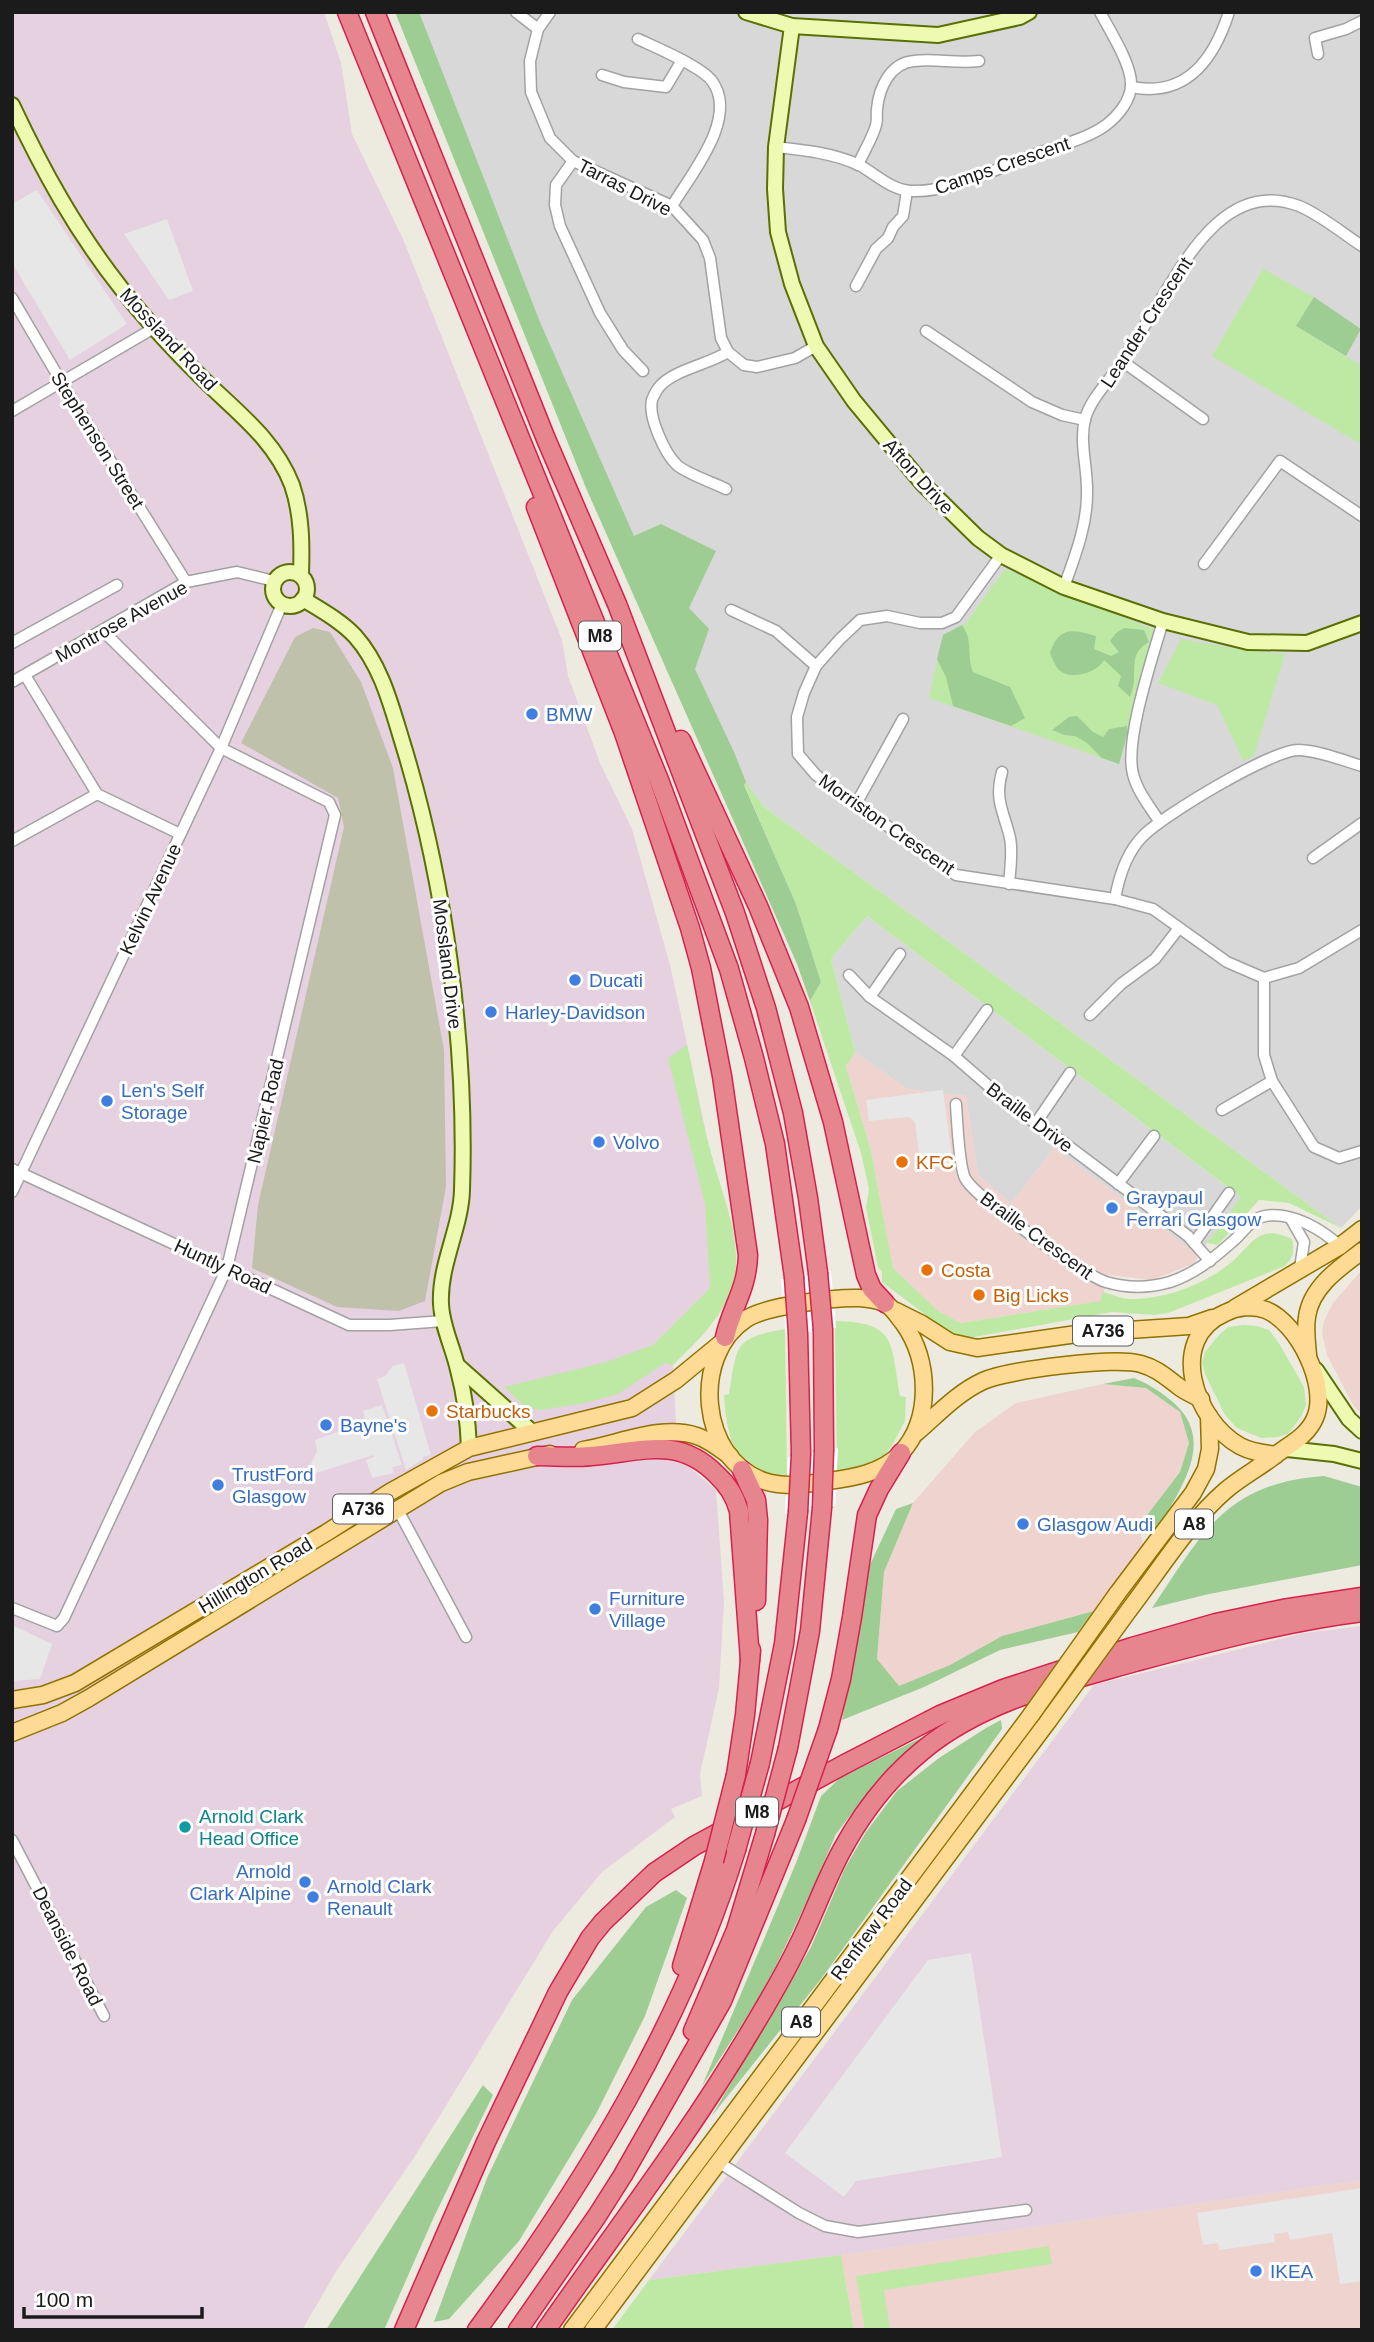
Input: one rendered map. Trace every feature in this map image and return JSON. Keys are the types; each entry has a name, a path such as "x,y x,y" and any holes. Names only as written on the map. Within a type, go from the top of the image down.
{"highway":[{"name":"M8","path":"347,12 659,780 729,969 775,1144 794,1277 799,1334 800,1454 793,1572 781,1665 760,1763 736,1850 705,1941 650,2058 586,2169 478,2330"},
{"name":"M8","path":"375,12 546,439 617,604 758,905 783,965 799,1007 833,1122 866,1276 872,1289 889,1307"},
{"name":"M8","path":"379,90 559,569 624,733 690,928 701,968 722,1076 748,1255 746,1281 723,1340"},
{"name":"M8","path":"617,604 753,964 793,1113 808,1198 822,1330 822,1508 810,1630 788,1748 736,1930 650,2127"},
{"name":"M8","path":"537,1456 587,1456 668,1448 692,1454 708,1465 731,1491 740,1511 750,1660"},
{"name":"M8","path":"518,2330 597,2216 722,2001 796,1820 828,1729 841,1679 867,1515 901,1453"},
{"name":"M8","path":"650,2058 691,1941 736,1775 756,1605 758,1520 756,1500 743,1470"},
{"name":"M8","path":"404,2330 491,2131 558,1992 590,1938 654,1873 694,1846 845,1764 940,1716 1003,1689 1216,1623 1283,1608 1362,1597"},
{"path":"547,2330 665,2165 747,2036 798,1946 853,1830 886,1786 920,1752 962,1724 1007,1702 1087,1675 1261,1629 1362,1612"}],"main road":[{"path":"1233,1309 1258,1308 1275,1315 1284,1322 1309,1361 1319,1392 1315,1418 1308,1430 1281,1452 1260,1453 1238,1445 1217,1427 1192,1377 1192,1353 1200,1332 1217,1316 1340,1246 1362,1229"},
{"path":"1309,1361 1307,1318 1313,1300 1328,1278 1356,1255"},
{"name":"A736","path":"889,1307 912,1338 922,1367 922,1407 911,1437 901,1453 888,1463 866,1473 799,1484 775,1484 743,1470 730,1456 717,1434 711,1404 712,1368 723,1340 743,1320 759,1312 837,1299 860,1298 889,1307 950,1342 977,1348 1084,1333 1189,1326 1217,1316"},
{"name":"Hillington Road","path":"12,1700 43,1695 75,1683 390,1492 469,1448 632,1408 657,1394 723,1340"},
{"name":"A736","path":"911,1437 970,1388 993,1377 1112,1361 1131,1361 1162,1373 1205,1406"},
{"name":"Renfrew Road","path":"572,2330 1031,1715 1193,1493 1206,1469 1210,1449 1205,1406"},
{"name":"Hillington Road","path":"12,1733 62,1713 89,1698 442,1483 468,1472 537,1456 675,1433 702,1438 730,1456"},
{"name":"Renfrew Road","path":"593,2330 1199,1518 1224,1492 1281,1452"}],"street":[{"path":"516,12 538,29"},
{"name":"Tarras Drive","path":"550,12 538,29 530,61 531,92 550,138 573,161 672,206 704,240 710,258 721,338 728,352"},
{"path":"746,12 792,26 938,35 1020,17 1029,12"},
{"path":"1100,12 1126,65 1132,87 1145,89 1172,86 1193,73 1212,53 1222,37 1229,12"},
{"path":"1318,54 1315,38 1362,21"},
{"name":"Afton Drive","path":"792,26 776,147 775,189 778,232 792,284 816,346 853,401 922,483 978,538 1001,555 1064,587 1163,621 1248,642 1307,643 1362,623"},
{"path":"638,38 682,60 712,81 722,108 718,131 672,206"},
{"path":"602,75 624,82 666,87 682,60"},
{"path":"858,165 875,130 877,108 886,80 894,68 917,60 960,64 979,61"},
{"name":"Camps Crescent","path":"776,147 814,151 858,165 907,191 925,191 948,186 1099,130 1118,114 1132,87"},
{"name":"Mossland Road","path":"12,105 48,180 120,287 154,328 201,377 252,424 276,453 291,484 297,505 302,548 301,575"},
{"path":"573,161 556,185 555,205 560,226 600,313 623,350 643,371"},
{"path":"856,286 876,249 904,216 907,191"},
{"name":"Leander Crescent","path":"1064,587 1087,508 1083,437 1090,406 1200,241 1226,214 1267,200 1296,205 1362,246"},
{"name":"Stephenson Street","path":"12,298 186,582"},
{"path":"12,411 154,328"},
{"path":"926,331 1032,402 1062,415 1085,420"},
{"path":"726,489 678,466 661,441 652,400 660,386 673,376 715,360 728,352 744,365 757,367 795,358 816,346"},
{"path":"1122,361 1203,419"},
{"path":"1204,564 1280,461 1362,516"},
{"name":"Morriston Crescent","path":"1001,555 956,617 942,623 920,623 887,616 860,620 840,639 816,666 804,693 797,717 798,754 816,775 956,875 1115,899 1153,909 1227,962 1264,978"},
{"name":"Montrose Avenue","path":"12,682 186,582 237,572 274,581"},
{"path":"291,572 301,575 307,588 303,599 296,605 282,604 273,591 274,581 281,574 291,572"},
{"path":"12,643 117,585"},
{"name":"Mossland Drive","path":"303,599 344,625 356,637 384,683 410,765 447,932 464,1142 462,1195 442,1282 443,1321 467,1402 469,1448"},
{"name":"Kelvin Avenue","path":"12,1192 16,1171 221,748 282,604"},
{"path":"732,610 776,631 816,666"},
{"path":"1159,821 1133,774 1132,755 1135,725 1163,621"},
{"name":"Napier Road","path":"12,1608 57,1626 64,1618 227,1268 335,815 329,802 221,748 103,631"},
{"path":"25,675 97,794 180,834"},
{"path":"856,804 903,719"},
{"path":"1115,899 1119,875 1141,838 1159,821 1266,759 1297,750 1362,766"},
{"path":"1002,772 998,785 1000,809 1010,840 1009,884"},
{"path":"12,841 97,794"},
{"path":"1313,858 1362,823"},
{"path":"1090,1015 1122,984 1155,959 1179,928"},
{"path":"1362,930 1298,968 1264,978 1264,1055 1272,1081 1314,1147 1339,1158 1362,1151"},
{"path":"870,997 900,954"},
{"name":"Braille Drive","path":"849,975 870,997 954,1056 1015,1109 1188,1236 1210,1261"},
{"path":"954,1056 987,1010"},
{"path":"1036,1123 1070,1073"},
{"path":"1222,1110 1272,1081"},
{"name":"Braille Crescent","path":"956,1104 964,1177 973,1188 989,1203 1080,1270 1106,1282 1146,1287 1182,1278 1210,1261 1254,1220 1271,1215 1291,1218"},
{"path":"1118,1184 1154,1136"},
{"name":"Huntly Road","path":"16,1171 349,1325 443,1321"},
{"path":"1194,1243 1229,1193"},
{"path":"1291,1218 1311,1226 1356,1255"},
{"path":"1291,1218 1304,1242 1300,1268"},
{"path":"1309,1361 1344,1413 1362,1431"},
{"name":"Mossland Drive","path":"458,1366 532,1432"},
{"path":"1281,1452 1334,1454 1362,1461"},
{"path":"398,1510 467,1637"},
{"name":"Deanside Road","path":"12,1840 104,2016"},
{"path":"718,2162 816,2222 858,2232 1026,2210"}],"shaded area":[{"path":"12,12 324,12 341,63 352,134 403,239 562,640 568,676 600,763 632,829 671,969 709,1147 734,1234 736,1264 733,1285 704,1334 673,1365 678,1462 688,1466 716,1490 724,1601 719,1688 700,1774 702,1796 671,1809 675,1817 602,1872 553,1931 415,2156 337,2270 302,2330 12,2330"},
{"path":"404,12 1362,12 1362,1206 1341,1228 764,807 703,724"},
{"path":"37,190 127,324 70,360 12,263 12,204"},
{"path":"167,219 193,291 169,300 124,234"},
{"path":"313,628 330,632 361,682 393,768 444,1050 446,1187 425,1301 399,1311 337,1307 252,1268 258,1205 344,827 338,798 241,743 295,637"},
{"path":"867,916 1242,1198 1198,1255 1054,1148 1011,1204 978,1174 966,1096 907,1089 855,1052 831,959"},
{"path":"855,1052 907,1089 966,1096 978,1174 1011,1204 1054,1148 1198,1255 1195,1263 1152,1280 1109,1275 1101,1301 961,1323 938,1312 893,1268 871,1151 846,1066"},
{"path":"943,1090 953,1165 921,1169 915,1122 909,1117 869,1121 866,1100"},
{"path":"1362,1270 1362,1414 1353,1405 1327,1355 1322,1333 1324,1321 1333,1303"},
{"path":"404,1363 431,1455 423,1457 406,1470 377,1379 385,1376 393,1366"},
{"path":"1103,1384 1146,1388 1180,1412 1189,1443 1180,1472 1138,1527 1144,1545 1094,1611 1002,1636 950,1665 899,1687 877,1659 884,1572 913,1503 975,1432 1016,1403"},
{"path":"382,1405 402,1465 392,1467 394,1473 372,1478 366,1460 374,1457 373,1455 313,1474 310,1466 317,1451 315,1440 343,1430 362,1436 369,1434 363,1411"},
{"path":"12,1625 52,1644 40,1679 12,1681"},
{"path":"1362,1626 1362,2180 649,2280 1094,1685 1304,1633"},
{"path":"971,1953 1002,2157 856,2181 844,2197 785,2153 928,1960"},
{"path":"1362,2180 1362,2330 854,2330 841,2255"},
{"path":"1362,2188 1362,2281 1340,2284 1332,2233 1290,2240 1288,2232 1274,2234 1275,2242 1219,2250 1218,2243 1203,2245 1197,2213"}],"green space":[{"path":"395,12 419,12 540,322 634,536 661,524 716,551 689,608 709,629 695,669 734,752 746,782 744,785 796,904 821,982 810,1001 797,964 586,488"},
{"path":"1263,269 1314,297 1296,326 1362,366 1362,445 1212,356"},
{"path":"1314,297 1361,329 1346,356 1296,326"},
{"path":"1005,569 1157,631 1119,764 929,698 943,635 965,624"},
{"path":"962,625 968,637 973,672 1010,687 1025,718 1011,726 953,706 946,677 937,659 943,635"},
{"path":"1124,628 1144,630 1149,642 1140,649 1136,658 1130,697 1118,686 1121,676 1104,660 1090,672 1069,675 1058,669 1050,653 1062,634 1074,631 1096,636 1094,649 1111,656 1119,652 1110,641"},
{"path":"1181,639 1285,654 1254,756 1243,761 1217,705 1158,683"},
{"path":"1077,716 1093,732 1103,737 1109,729 1127,726 1119,764 1102,758 1087,743 1075,736 1052,730 1069,717"},
{"path":"746,782 764,807 1341,1228 1289,1203 1259,1200 1218,1245 1207,1243 1241,1197 867,916 831,959 855,1052 846,1066 871,1151 893,1268 938,1311 961,1323 1100,1301 1103,1292 1127,1299 1158,1296 1186,1288 1213,1275 1261,1236 1279,1234 1292,1239 1293,1243 1293,1254 1285,1266 1168,1313 1154,1315 1112,1312 969,1338 951,1334 882,1282 882,1272 878,1267 866,1208 869,1189 861,1153 810,1001 821,982 796,904 744,784"},
{"path":"687,1045 706,1136 734,1234 736,1268 729,1296 708,1328 673,1365 665,1363 618,1394 541,1410 526,1408 504,1387 606,1362 653,1345 710,1288 705,1204 668,1058"},
{"path":"835,1321 855,1322 880,1331 892,1349 900,1396 906,1397 905,1421 891,1447 881,1458 837,1472"},
{"path":"1243,1325 1269,1330 1304,1387 1306,1405 1288,1434 1261,1438 1237,1428 1225,1415 1205,1374 1202,1363 1205,1352 1228,1327"},
{"path":"785,1329 787,1478 756,1470 737,1452 728,1426 724,1395 729,1394 734,1364 741,1346 756,1336"},
{"path":"1134,1378 1156,1389 1175,1404 1187,1419 1193,1435 1190,1467 1157,1531 1146,1527 1139,1530 1138,1527 1180,1472 1189,1443 1180,1412 1146,1388 1103,1384"},
{"path":"1324,1476 1362,1487 1362,1565 1209,1594 1152,1608 1202,1536 1239,1501 1262,1489"},
{"path":"913,1503 884,1572 877,1659 899,1686 950,1665 1002,1636 1094,1611 1078,1632 1000,1650 924,1687 842,1720 867,1571 896,1509"},
{"path":"1001,1720 1002,1729 821,1979 711,2117 811,1947 845,1868 866,1832 897,1791 939,1758"},
{"path":"949,1724 902,1760 863,1799 836,1834 774,1970 702,2086 796,1863 821,1796 840,1778"},
{"path":"676,1890 687,1898 645,2016 596,2114 519,2241 449,2319 434,2322 487,2178 572,2000 646,1907"},
{"path":"483,2085 493,2095 433,2219 384,2330 326,2330"},
{"path":"1049,2246 1052,2264 884,2290 890,2330 865,2330 856,2276"},
{"path":"841,2255 854,2330 612,2330 649,2280"}],"pier":[{"path":"831,1271 836,1328 786,1336 781,1279"},
{"path":"838,1448 835,1506 785,1514 788,1457"}],"place":[{"name":"BMW","path":"532,714"},
{"name":"Ducati","path":"575,980"},
{"name":"Harley-Davidson","path":"491,1012"},
{"name":"Len's Self Storage","path":"107,1101"},
{"name":"Volvo","path":"599,1142"},
{"name":"KFC","path":"902,1162"},
{"name":"Graypaul Ferrari Glasgow","path":"1112,1208"},
{"name":"Costa","path":"927,1270"},
{"name":"Big Licks","path":"979,1295"},
{"name":"Starbucks","path":"432,1411"},
{"name":"Bayne's","path":"326,1425"},
{"name":"TrustFord Glasgow","path":"218,1485"},
{"name":"Glasgow Audi","path":"1023,1524"},
{"name":"Furniture Village","path":"595,1609"},
{"name":"Arnold Clark Head Office","path":"185,1827"},
{"name":"Arnold Clark Alpine","path":"305,1882"},
{"name":"Arnold Clark Renault","path":"313,1897"},
{"name":"IKEA","path":"1256,2271"}]}
